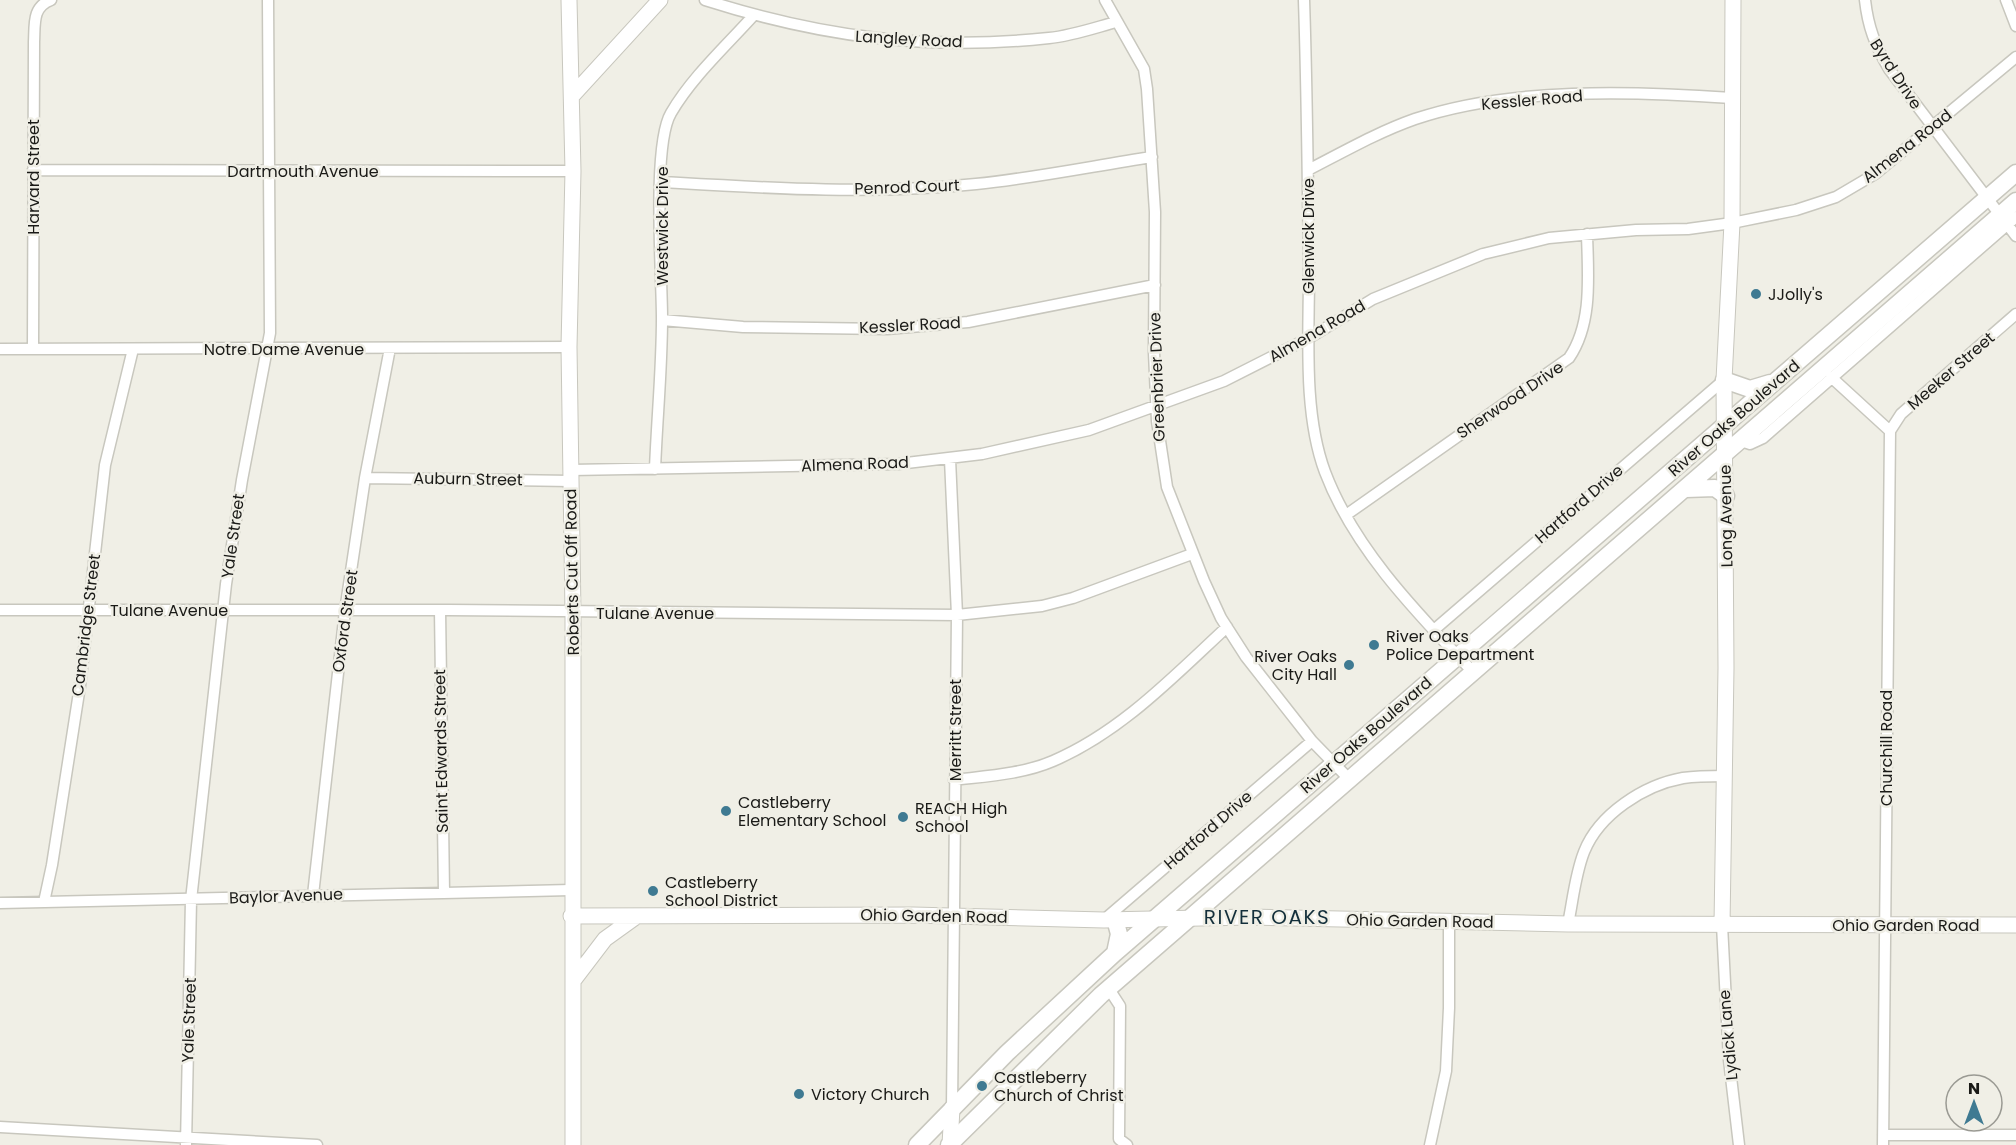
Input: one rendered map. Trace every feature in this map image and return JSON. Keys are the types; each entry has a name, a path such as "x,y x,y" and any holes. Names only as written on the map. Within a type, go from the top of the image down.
{"main road":[{"name":"River Oaks Boulevard","path":"917,1145 1007,1053 1115,953 2016,173"},
{"name":"River Oaks Boulevard","path":"949,1145 1105,992 1741,441 2009,218 2016,201"},
{"path":"1881,290 1900,310"},
{"path":"1724,380 1750,388 1776,381"},
{"path":"1686,489 1715,488 1726,496"},
{"path":"1213,898 1203,897 1200,891 1251,846 1250,836"},
{"path":"1109,920 1119,934 1115,953"},
{"path":"1105,992 1101,985 1142,948 1144,943 1139,933"}],"street":[{"name":"Harvard Street","path":"33,348 34,42 36,12 51,0"},
{"name":"Yale Street","path":"186,1142 191,900 224,609 242,480 268,348 268,0"},
{"name":"Roberts Cut Off Road","path":"569,0 573,171 569,347 573,613 571,890 573,1145"},
{"path":"572,96 660,0"},
{"name":"Langley Road","path":"705,0 753,16 821,32 898,41 1050,38 1116,22"},
{"name":"Greenbrier Drive","path":"1105,0 1143,69 1152,157 1156,407 1167,487 1192,554 1227,627 1246,657 1312,741 1350,780"},
{"name":"Long Avenue","path":"1722,925 1725,776 1724,380 1732,223 1733,0"},
{"name":"Byrd Drive","path":"1865,0 1867,26 1873,43 1908,97 1988,197 2009,218 2016,236"},
{"path":"2006,0 2016,26"},
{"name":"Glenwick Drive","path":"1308,1 1309,338 1312,412 1317,448 1326,474 1346,515 1402,594 1473,672"},
{"name":"Westwick Drive","path":"655,468 662,320 663,136 670,114 702,72 753,16"},
{"name":"Almena Road","path":"571,475 655,468 898,464 950,459 1089,430 1224,381 1309,338 1373,299 1483,254 1550,238 1688,229 1732,223 1796,210 1836,197 1875,174 2016,57"},
{"name":"Kessler Road","path":"1308,170 1376,134 1416,119 1490,101 1659,93 1732,98"},
{"name":"Penrod Court","path":"661,182 782,189 883,190 976,184 1152,157"},
{"name":"Dartmouth Avenue","path":"33,170 573,171"},
{"name":"Sherwood Drive","path":"1346,515 1569,358 1581,335 1588,291 1587,234"},
{"name":"Kessler Road","path":"662,320 744,327 887,329 968,322 1155,285"},
{"name":"River Oaks Boulevard","path":"1741,441 1750,444 1763,438 1831,377 1900,310"},
{"name":"Meeker Street","path":"1890,431 1901,414 2016,314"},
{"name":"Notre Dame Avenue","path":"0,349 569,347"},
{"name":"Oxford Street","path":"313,895 345,611 365,478 390,348"},
{"name":"Cambridge Street","path":"44,902 52,865 78,698 105,465 133,349"},
{"path":"1831,377 1890,431"},
{"name":"Hartford Drive","path":"1435,629 1724,380"},
{"name":"Churchill Road","path":"1883,1140 1890,431"},
{"name":"Merritt Street","path":"949,1145 952,1108 955,916 954,780 957,615 950,459"},
{"name":"Auburn Street","path":"365,478 571,475"},
{"name":"Tulane Avenue","path":"0,610 440,610 957,615 1042,606 1073,598 1192,554"},
{"name":"Saint Edwards Street","path":"440,610 444,892"},
{"path":"954,780 1008,773 1041,765 1089,744 1144,704 1227,627"},
{"name":"Hartford Drive","path":"1109,920 1312,741"},
{"path":"1568,924 1578,868 1585,850 1595,832 1617,810 1645,790 1683,778 1725,776"},
{"name":"Baylor Avenue","path":"0,903 571,890"},
{"name":"Ohio Garden Road","path":"571,916 955,916 1109,920 1250,917 1568,924 2016,925"},
{"path":"573,981 604,939 637,916"},
{"path":"1430,1145 1446,1071 1449,922"},
{"name":"Lydick Lane","path":"1722,925 1729,1060 1739,1145"},
{"path":"1105,992 1120,1006 1119,1139 1127,1145"},
{"path":"0,1127 186,1142 317,1145"},
{"path":"1883,1140 2016,1135"}],"place":[{"name":"JJolly's","path":"1756,294"},
{"name":"River Oaks Police Department","path":"1374,645"},
{"name":"River Oaks City Hall","path":"1349,665"},
{"name":"Castleberry Elementary School","path":"726,811"},
{"name":"REACH High School","path":"903,817"},
{"name":"Castleberry School District","path":"653,891"},
{"name":"Castleberry Church of Christ","path":"982,1086"},
{"name":"Victory Church","path":"799,1094"}],"district":[{"name":"RIVER OAKS","path":"1267,917"}]}
